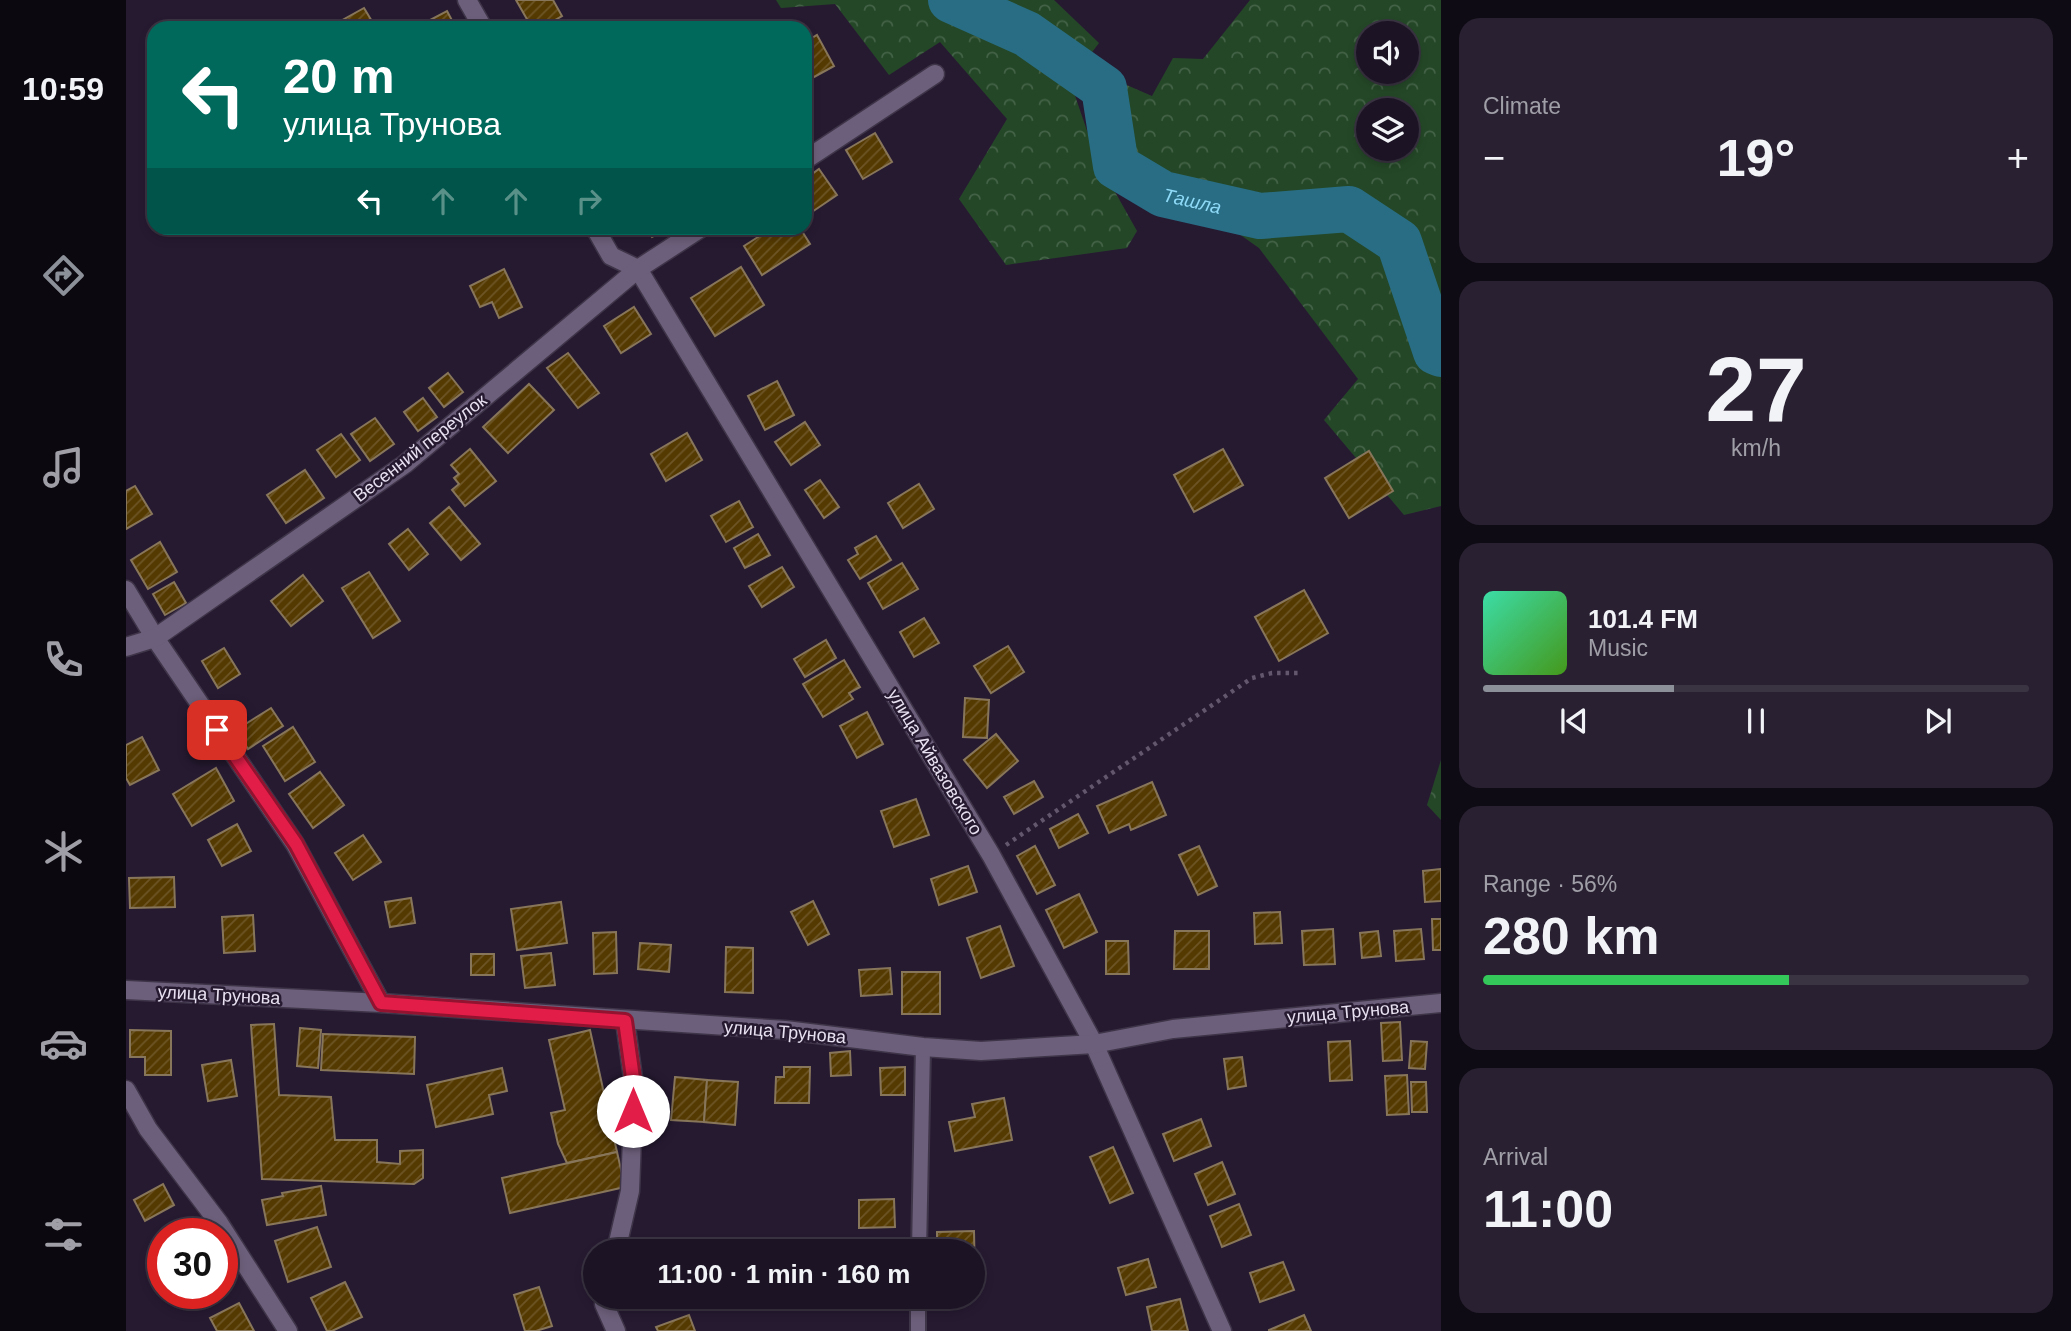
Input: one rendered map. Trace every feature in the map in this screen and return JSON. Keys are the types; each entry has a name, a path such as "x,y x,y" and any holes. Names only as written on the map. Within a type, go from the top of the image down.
{"street":[{"path":"467,0 479,21"},
{"path":"812,155 935,74"},
{"name":"улица Айвазовского","path":"599,235 611,256 638,269 991,855 1094,1044 1222,1331"},
{"name":"Весенний переулок","path":"126,648 155,638 405,464 638,269 690,235"},
{"path":"126,590 155,638 296,844 381,1003"},
{"name":"улица Трунова","path":"126,990 381,1003 785,1030 923,1047 981,1051 1094,1044 1173,1029 1441,1003"},
{"path":"619,1239 630,1191 634,1085 625,1021"},
{"path":"126,1090 148,1129 219,1223 288,1331"},
{"path":"606,1309 616,1331"}],"lane":[{"path":"919,1239 923,1047"},
{"path":"918,1309 918,1331"}],"path":[{"path":"991,855 1252,678 1272,673 1300,673"}],"green space":[{"path":"776,0 1054,0 1099,43 1070,81 1097,160 1137,231 1127,248 1006,265 959,199 1007,119 940,42 889,75 835,4 781,8"},
{"path":"1250,0 1441,0 1441,506 1404,515 1324,420 1358,379 1259,248 1124,153 1117,121 1122,83 1152,96 1173,58 1203,59"},
{"path":"1441,760 1441,820 1427,805"}],"building":[{"path":"516,0 553,0 562,16 553,21 528,21"},
{"path":"364,8 372,21 341,21"},
{"path":"447,11 452,21 428,21"},
{"path":"817,35 834,66 812,78 812,38"},
{"path":"875,133 892,162 863,179 846,150"},
{"path":"819,169 837,195 812,212 812,174"},
{"path":"761,235 804,235 810,244 762,275 744,246"},
{"path":"741,267 764,305 715,336 691,298"},
{"path":"504,269 522,307 499,318 492,302 480,307 470,286"},
{"path":"634,307 651,334 621,353 604,326"},
{"path":"568,353 599,393 578,408 547,368"},
{"path":"448,373 463,392 444,407 429,388"},
{"path":"777,381 794,415 765,430 748,396"},
{"path":"529,384 554,410 508,453 483,427"},
{"path":"423,398 437,417 418,431 404,412"},
{"path":"375,418 394,444 370,461 351,434"},
{"path":"805,422 820,445 791,465 775,442"},
{"path":"687,433 702,460 666,481 651,454"},
{"path":"341,434 360,460 336,477 317,450"},
{"path":"470,449 496,481 465,506 452,490 459,484 454,478 459,474 451,465"},
{"path":"1223,449 1243,485 1194,512 1174,475"},
{"path":"1369,451 1393,491 1349,518 1325,478"},
{"path":"305,470 324,498 286,523 267,495"},
{"path":"820,480 839,507 824,518 805,490"},
{"path":"919,484 934,509 903,528 888,503"},
{"path":"135,486 152,514 126,529 126,491"},
{"path":"739,501 753,527 726,542 711,516"},
{"path":"449,507 480,544 461,560 430,523"},
{"path":"408,529 428,554 409,570 389,544"},
{"path":"758,534 770,555 745,568 734,548"},
{"path":"876,536 891,560 860,579 848,560 858,554 855,548"},
{"path":"160,542 177,572 148,589 131,560"},
{"path":"902,563 918,589 883,609 868,583"},
{"path":"782,567 794,587 762,607 749,586"},
{"path":"369,572 400,621 373,638 342,588"},
{"path":"303,575 323,601 291,626 271,601"},
{"path":"174,582 186,603 165,615 153,594"},
{"path":"1304,590 1328,633 1279,661 1255,617"},
{"path":"924,618 939,643 914,657 900,632"},
{"path":"826,640 836,658 805,677 794,659"},
{"path":"1008,646 1024,672 991,693 974,666"},
{"path":"224,648 240,674 218,688 202,661"},
{"path":"844,660 860,687 849,693 853,699 823,717 803,684"},
{"path":"965,698 989,700 987,738 963,737"},
{"path":"271,708 283,726 248,749 236,730"},
{"path":"867,712 883,744 857,758 840,726"},
{"path":"293,727 315,762 285,781 263,746"},
{"path":"996,734 1018,761 987,788 964,760"},
{"path":"142,737 159,770 130,785 126,778 126,745"},
{"path":"216,768 234,801 192,826 173,794"},
{"path":"320,772 344,805 313,828 289,794"},
{"path":"1034,781 1043,797 1014,814 1004,797"},
{"path":"1152,782 1166,815 1131,830 1129,824 1109,833 1097,806"},
{"path":"916,799 929,835 894,847 881,811"},
{"path":"1078,814 1088,833 1059,848 1050,829"},
{"path":"237,824 251,851 222,866 208,840"},
{"path":"363,835 381,862 353,880 335,853"},
{"path":"1035,846 1055,885 1037,894 1017,856"},
{"path":"1199,846 1217,886 1198,895 1179,855"},
{"path":"968,866 977,892 939,905 931,879"},
{"path":"1441,869 1441,901 1425,902 1423,871"},
{"path":"174,877 175,907 130,908 129,878"},
{"path":"1079,894 1097,932 1064,948 1046,910"},
{"path":"411,898 415,923 390,927 385,902"},
{"path":"813,901 829,934 808,945 791,912"},
{"path":"561,902 567,943 517,950 511,909"},
{"path":"1280,912 1282,943 1255,944 1254,913"},
{"path":"253,915 255,951 224,953 222,917"},
{"path":"1432,919 1441,919 1441,950 1433,950"},
{"path":"1000,926 1014,966 981,978 967,938"},
{"path":"1333,929 1335,964 1304,965 1302,931"},
{"path":"1421,929 1424,959 1396,961 1394,931"},
{"path":"1175,931 1209,931 1209,969 1174,969"},
{"path":"1378,931 1381,956 1362,958 1360,933"},
{"path":"616,932 617,973 594,974 593,933"},
{"path":"1106,941 1128,941 1129,974 1106,974"},
{"path":"640,943 671,945 669,972 638,969"},
{"path":"726,947 753,948 753,993 725,992"},
{"path":"551,953 555,985 525,988 521,956"},
{"path":"471,954 494,954 494,975 471,975"},
{"path":"890,968 892,994 861,996 859,970"},
{"path":"902,972 940,972 940,1014 902,1014"},
{"path":"1400,1022 1402,1060 1383,1061 1381,1023"},
{"path":"274,1024 279,1095 331,1097 335,1140 377,1140 377,1162 400,1164 400,1151 423,1150 423,1178 414,1184 262,1179 251,1025"},
{"path":"300,1028 321,1030 318,1068 297,1066"},
{"path":"130,1030 171,1031 171,1075 145,1075 145,1057 130,1057"},
{"path":"590,1030 617,1152 567,1163 558,1144 551,1113 565,1110 549,1040"},
{"path":"323,1034 415,1037 414,1074 321,1070"},
{"path":"1350,1041 1352,1080 1330,1081 1328,1042"},
{"path":"1411,1041 1427,1042 1425,1069 1409,1068"},
{"path":"850,1051 851,1075 831,1076 830,1053"},
{"path":"1242,1057 1246,1086 1228,1089 1224,1059"},
{"path":"231,1060 237,1096 208,1101 202,1065"},
{"path":"784,1067 810,1067 809,1103 775,1103 776,1077 784,1077"},
{"path":"905,1067 905,1095 881,1095 880,1068"},
{"path":"502,1068 507,1091 489,1095 493,1114 436,1127 427,1085"},
{"path":"1407,1075 1409,1114 1387,1115 1385,1076"},
{"path":"675,1077 707,1080 704,1122 671,1120"},
{"path":"707,1080 738,1082 735,1125 704,1122"},
{"path":"1411,1082 1426,1082 1427,1112 1412,1112"},
{"path":"1004,1098 1012,1140 955,1151 949,1122 975,1117 972,1104"},
{"path":"1201,1119 1211,1146 1174,1161 1163,1134"},
{"path":"1113,1147 1133,1193 1110,1203 1090,1157"},
{"path":"617,1152 625,1187 510,1213 502,1178"},
{"path":"1222,1162 1235,1194 1208,1205 1195,1174"},
{"path":"163,1184 174,1205 145,1221 134,1200"},
{"path":"321,1186 326,1215 267,1225 262,1200 283,1196 282,1193"},
{"path":"894,1199 895,1227 859,1228 859,1200"},
{"path":"1239,1204 1251,1235 1222,1247 1210,1216"},
{"path":"317,1227 331,1267 288,1282 275,1241"},
{"path":"974,1231 974,1239 937,1239 937,1232"},
{"path":"1148,1259 1156,1287 1126,1295 1118,1268"},
{"path":"1283,1262 1294,1290 1260,1302 1250,1273"},
{"path":"345,1282 362,1317 327,1331 311,1298"},
{"path":"539,1287 552,1326 525,1331 514,1295"},
{"path":"1180,1299 1188,1331 1152,1331 1147,1307"},
{"path":"238,1304 254,1331 217,1331 210,1318 227,1309 238,1309"},
{"path":"689,1315 695,1331 658,1331 656,1327"},
{"path":"1304,1315 1311,1331 1269,1331 1269,1330"}],"waterway":[{"name":"Ташла","path":"951,0 1027,34 1104,88 1116,166 1163,194 1260,216 1349,209 1399,242 1436,352 1441,354"}],"route":[{"path":"217,730 296,844 381,1003 625,1021 634,1085 633,1111"}]}
